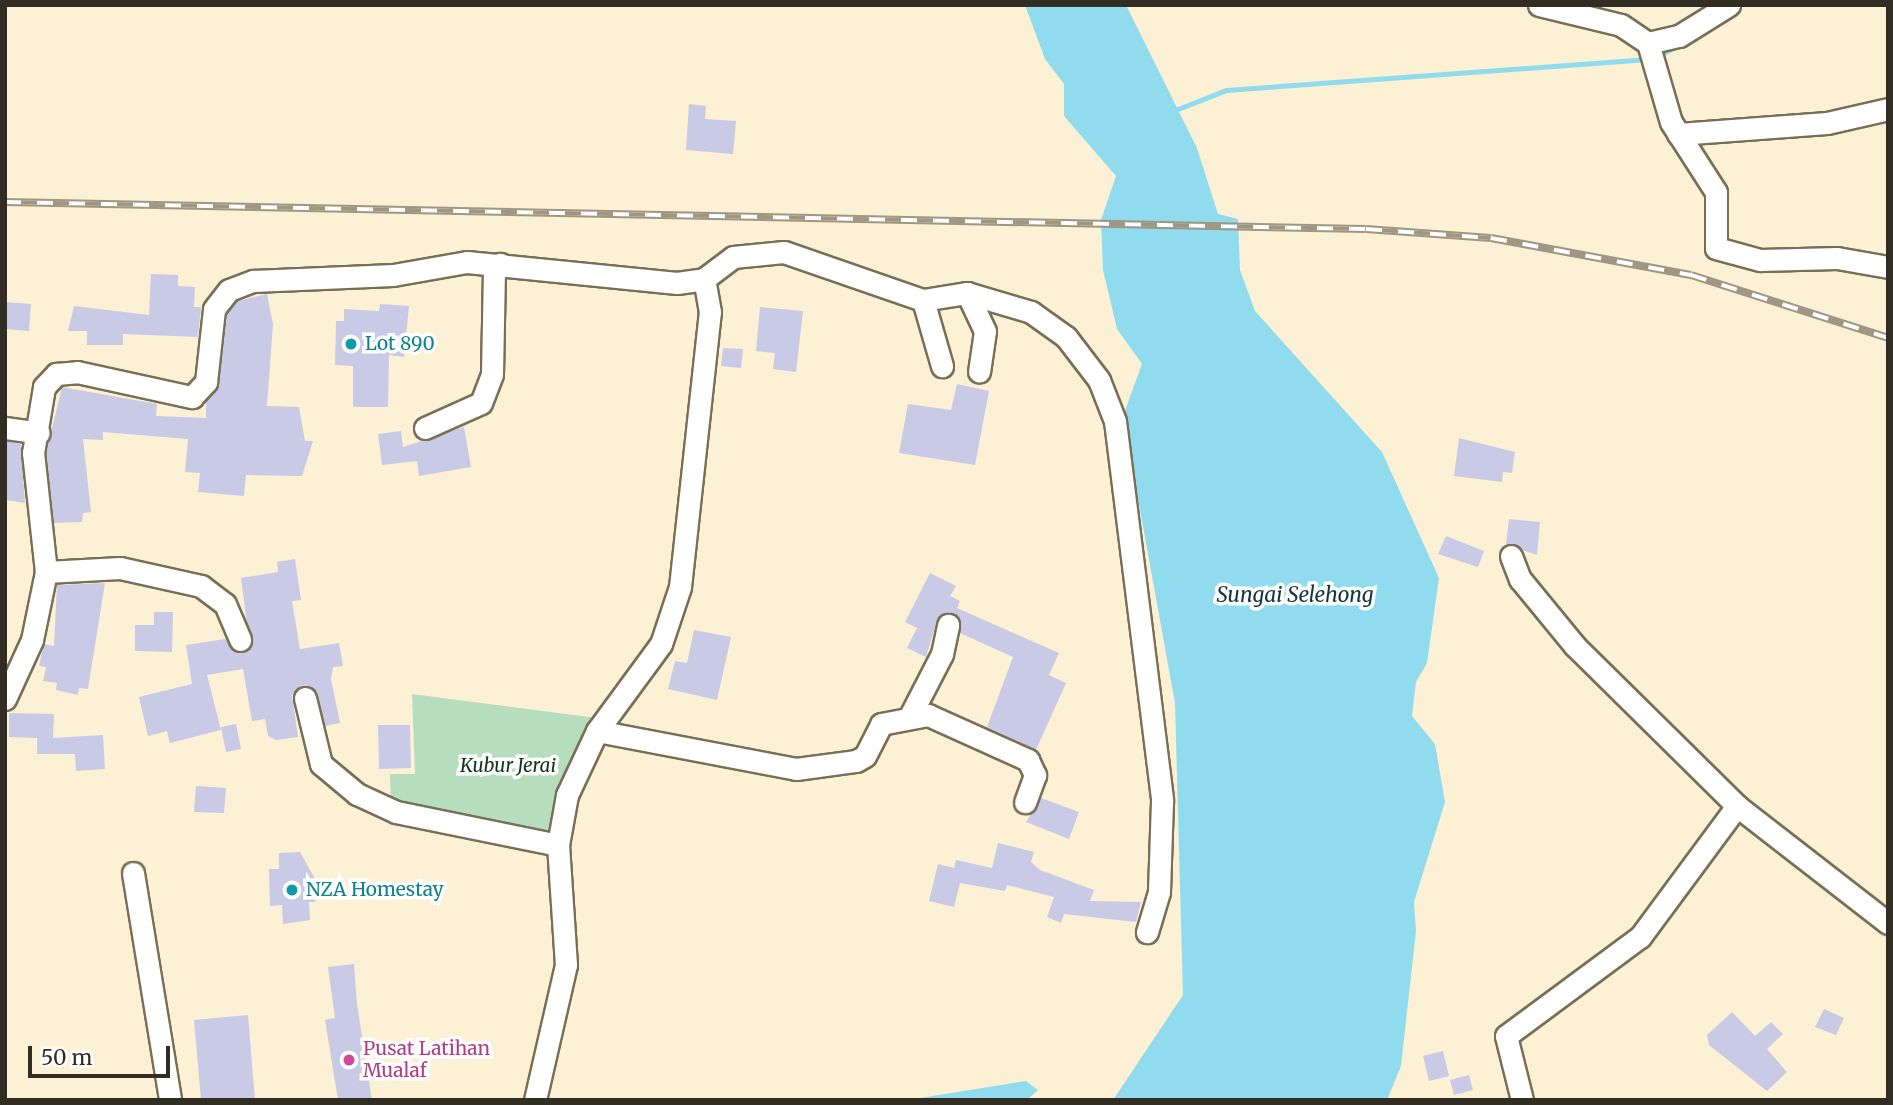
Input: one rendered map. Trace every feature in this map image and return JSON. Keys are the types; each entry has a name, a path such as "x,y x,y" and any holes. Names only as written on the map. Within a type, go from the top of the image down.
{"street":[{"path":"1539,5 1624,15 1651,53 1678,134 1716,192 1716,248 1760,260 1837,258 1888,267"},
{"path":"1651,53 1729,5"},
{"path":"1678,134 1827,123 1888,109"},
{"path":"5,699 32,640 46,572 33,453 39,433 44,387 56,374 77,372 181,399 202,392 214,309 239,285 393,275 467,262 677,283 704,279 733,257 783,252 923,300 967,293 1031,312 1066,337 1100,380 1115,421 1162,801 1159,892 1147,932"},
{"path":"425,428 481,403 492,374 494,274 500,264"},
{"path":"535,1100 566,965 558,845 567,795 597,731 660,644 680,587 710,312 704,279"},
{"path":"967,293 985,331 979,372"},
{"path":"923,300 942,366"},
{"path":"5,428 39,433"},
{"path":"1511,556 1520,579 1575,646 1737,806 1888,923"},
{"path":"46,572 120,568 201,586 225,604 240,640"},
{"path":"911,714 942,654 947,625"},
{"path":"305,698 321,764 357,794 396,812 558,845"},
{"path":"597,731 796,769 856,761 865,756 881,724 911,714 928,715 1028,760 1035,775 1025,802"},
{"path":"1522,1100 1506,1036 1621,955 1737,806"},
{"path":"132,873 170,1100"}],"green space":[{"name":"Kubur Jerai","path":"412,694 597,718 552,835 391,805 390,774 415,774"}],"water":[{"name":"Sungai Selehong","path":"1025,5 1126,5 1197,148 1218,214 1238,219 1240,270 1255,311 1382,452 1439,578 1427,663 1416,682 1412,716 1435,744 1445,802 1414,902 1416,931 1401,1066 1387,1100 1113,1100 1183,995 1175,703 1123,416 1142,364 1117,329 1103,270 1101,220 1116,176 1064,116 1064,84 1045,59"},
{"path":"1026,1081 1038,1090 1027,1100 908,1100"}],"building":[{"path":"689,104 706,106 705,119 736,121 733,154 686,150"},
{"path":"151,274 178,275 178,286 195,287 194,307 201,307 198,337 123,334 123,345 87,345 87,331 68,331 74,306 149,315"},
{"path":"267,294 273,324 267,406 299,407 305,441 313,441 302,476 246,475 244,496 198,492 200,473 185,472 188,439 103,432 103,440 83,439 91,512 83,513 82,522 54,523 46,453 62,387 157,404 156,416 206,418 206,401 219,383 227,314 237,301"},
{"path":"5,302 31,304 29,331 5,329"},
{"path":"380,304 409,306 404,357 389,355 388,407 353,407 353,366 335,365 336,321 344,321 344,309 379,311"},
{"path":"760,307 803,311 796,372 773,369 775,353 756,351"},
{"path":"723,348 743,349 741,368 721,366"},
{"path":"957,384 989,391 975,465 899,453 908,404 951,410"},
{"path":"464,427 471,467 419,476 417,461 382,465 378,434 401,431 403,447"},
{"path":"1459,438 1515,452 1512,473 1503,472 1502,482 1454,476"},
{"path":"5,441 21,444 25,503 6,500"},
{"path":"1509,519 1540,522 1537,555 1506,544"},
{"path":"1446,536 1484,551 1478,567 1438,554"},
{"path":"295,559 301,600 292,601 300,649 339,643 343,666 333,667 331,679 340,723 325,726 315,690 301,685 292,695 298,737 276,740 268,736 265,719 252,721 243,669 207,675 221,730 170,743 167,731 148,736 139,697 192,684 186,645 225,639 238,653 250,648 241,578 278,572 277,562"},
{"path":"930,573 956,586 950,596 960,601 957,608 1059,653 1049,675 1066,683 1036,750 987,727 1013,657 960,633 960,620 950,612 938,617 926,657 907,648 917,628 905,622"},
{"path":"105,583 88,689 79,688 78,695 56,690 57,683 43,681 46,667 39,666 44,644 54,646 57,585"},
{"path":"154,612 173,612 172,652 135,651 135,625 154,625"},
{"path":"694,630 731,637 717,700 668,689 675,661 687,663"},
{"path":"9,713 54,714 53,738 103,735 105,769 76,771 75,754 37,754 37,738 9,737"},
{"path":"236,724 241,749 226,752 221,727"},
{"path":"378,725 410,725 411,768 379,769"},
{"path":"196,786 226,788 224,813 194,812"},
{"path":"1041,798 1079,812 1069,839 1026,822"},
{"path":"998,843 1034,852 1031,862 1040,870 1094,890 1090,901 1141,902 1136,922 1064,914 1061,923 1047,917 1054,897 1007,885 1005,891 960,883 954,907 929,901 938,864 954,868 956,860 992,868"},
{"name":"NZA Homestay","path":"300,852 314,877 315,902 309,902 310,920 283,924 282,905 270,906 269,869 279,869 279,853"},
{"name":"Pusat Latihan Mualaf","path":"354,964 357,1004 372,1100 338,1100 325,1020 335,1018 328,967"},
{"path":"1824,1009 1844,1018 1836,1035 1815,1027"},
{"path":"1732,1012 1755,1036 1771,1022 1783,1034 1767,1049 1787,1072 1767,1091 1709,1045 1707,1035"},
{"path":"248,1015 255,1100 201,1100 194,1020"},
{"path":"1443,1051 1449,1076 1429,1081 1423,1056"},
{"path":"1469,1075 1473,1090 1454,1095 1450,1080"}],"waterway":[{"path":"1658,56 1716,25"},
{"path":"1170,112 1226,90 1648,59"}],"railway":[{"path":"5,202 1366,229 1491,238 1691,275 1888,338"}],"place":[{"name":"Lot 890","path":"351,344"},
{"name":"NZA Homestay","path":"292,890"},
{"name":"Pusat Latihan Mualaf","path":"349,1060"}]}
